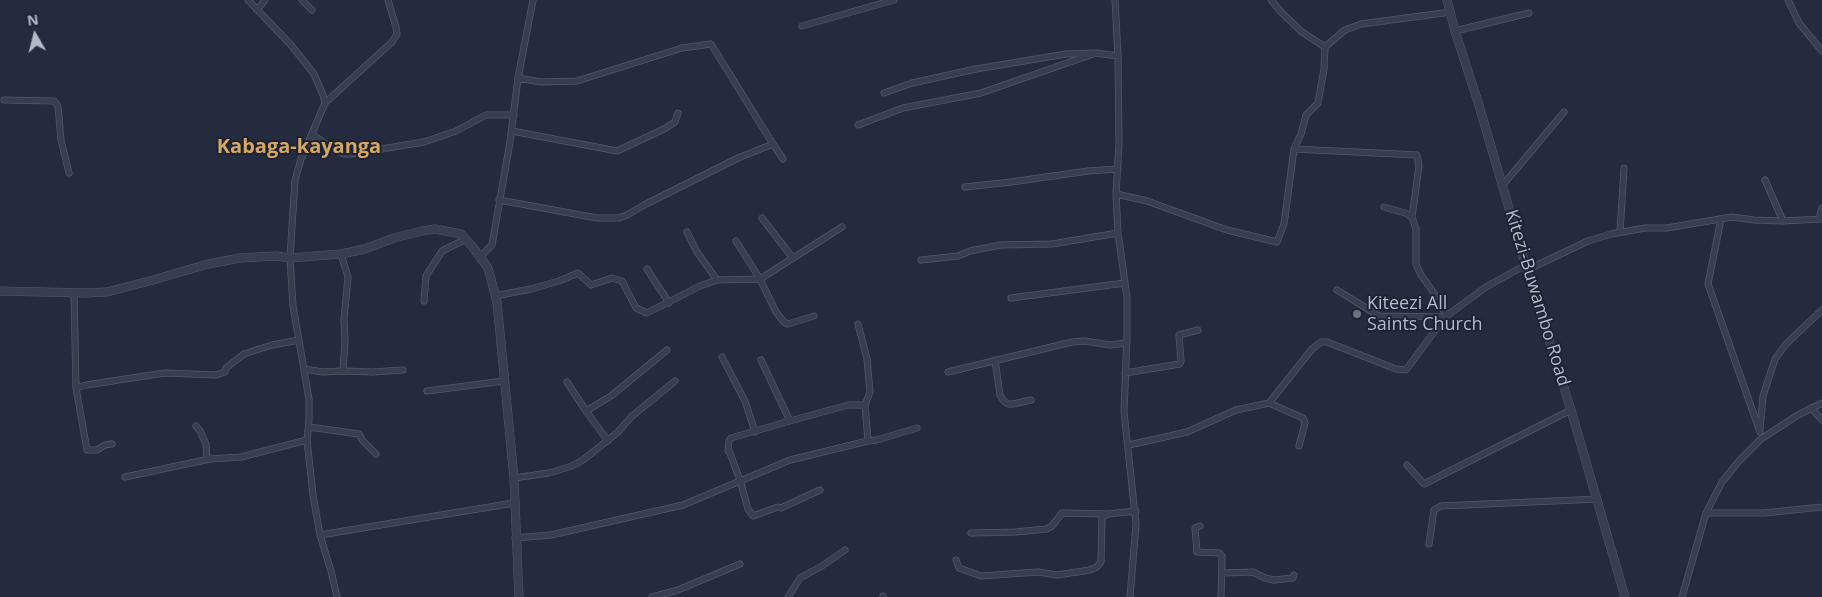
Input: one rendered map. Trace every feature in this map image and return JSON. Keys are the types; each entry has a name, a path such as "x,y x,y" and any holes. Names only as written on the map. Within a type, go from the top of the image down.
{"street":[{"path":"248,0 291,45 314,74 325,103"},
{"path":"257,10 265,0"},
{"path":"302,0 312,10"},
{"path":"337,597 320,535 307,440 309,399 293,306 290,258 295,180 301,159 325,103 392,42 396,34 396,27 388,0"},
{"path":"480,257 492,245 512,131 518,78 533,0"},
{"path":"802,26 894,0"},
{"path":"1115,0 1118,56 1118,169 1116,194 1118,233 1125,283 1127,342 1124,412 1136,511 1130,597"},
{"path":"1272,0 1282,14 1302,32 1325,47"},
{"name":"Kitezi-Buwambo Road","path":"1447,0 1527,270 1572,410 1625,597"},
{"path":"1790,1 1799,23 1822,51"},
{"path":"1116,194 1146,201 1227,230 1277,242 1284,224 1294,149 1301,134 1306,115 1318,103 1324,69 1325,47 1345,30 1361,24 1451,12"},
{"path":"1455,31 1528,13"},
{"path":"518,78 541,82 577,81 682,48 711,44 783,159"},
{"path":"884,93 912,82 1066,54 1096,53 1118,56"},
{"path":"858,124 903,108 981,93 1096,53"},
{"path":"4,100 54,101 58,106 61,140 69,174"},
{"path":"1502,186 1564,112"},
{"path":"512,131 617,150 675,122 678,113"},
{"path":"312,134 333,149 344,154 351,154 424,142 456,131 486,115 514,115"},
{"path":"499,200 597,218 619,218 738,158 772,144"},
{"path":"1294,149 1417,155 1419,166 1412,217 1416,229 1416,264 1446,316"},
{"path":"1620,232 1624,168"},
{"path":"965,187 1088,171 1118,169"},
{"path":"1765,180 1783,221"},
{"path":"1384,207 1412,217"},
{"path":"1269,403 1314,346 1321,342 1327,342 1396,369 1406,370 1446,316 1486,287 1520,268 1527,270 1588,241 1620,232 1645,228 1667,228 1732,217 1783,221 1821,219 1822,208"},
{"path":"762,218 792,258"},
{"path":"1721,219 1708,284 1761,439"},
{"path":"495,296 531,289 578,273 592,285 612,278 622,281 636,308 646,313 700,286 717,280 760,279 842,227"},
{"path":"0,291 107,292 200,266 240,258 276,256 290,258 341,254 435,229 461,234 488,268 495,296 514,478 515,538 519,597"},
{"path":"687,232 697,252 717,280"},
{"path":"921,260 958,256 970,251 1001,245 1052,244 1118,233"},
{"path":"424,300 426,276 442,252 464,240"},
{"path":"736,241 760,279 776,312 786,324 814,316"},
{"path":"341,254 348,277 344,319 343,371"},
{"path":"647,269 668,303"},
{"path":"1011,298 1125,283"},
{"path":"1337,290 1379,316 1446,316"},
{"path":"74,293 76,388 87,450 96,450 105,445 112,444"},
{"path":"1760,432 1763,396 1775,359 1786,344 1822,310"},
{"path":"858,324 867,359 870,392 865,405 868,441"},
{"path":"1125,373 1180,364 1179,335 1198,330"},
{"path":"76,388 86,384 165,374 216,375 225,372 226,368 244,354 300,340"},
{"path":"948,372 1072,342 1085,341 1110,345 1127,342"},
{"path":"586,411 611,396 667,350"},
{"path":"722,357 745,401 755,432"},
{"path":"761,360 790,421"},
{"path":"995,360 1000,395 1004,401 1008,404 1013,404 1031,400"},
{"path":"304,369 323,372 402,370"},
{"path":"427,391 504,381"},
{"path":"514,478 549,474 572,466 593,454 626,425 631,417 675,381"},
{"path":"567,382 608,441"},
{"path":"1129,445 1186,432 1236,410 1269,403 1303,418 1304,423 1299,446"},
{"path":"1682,597 1706,514 1722,482 1739,461 1761,439 1822,403"},
{"path":"820,490 781,508 753,516 748,509 740,480 728,451 728,444 731,438 848,405 865,405"},
{"path":"1811,408 1822,420"},
{"path":"1407,464 1424,484 1572,410"},
{"path":"196,426 206,444 207,459"},
{"path":"309,427 359,434 362,441 376,454"},
{"path":"515,538 551,535 665,510 695,500 790,460 877,440 917,428"},
{"path":"125,477 207,459 242,457 307,440"},
{"path":"1429,544 1434,510 1441,506 1598,499"},
{"path":"320,535 514,503"},
{"path":"1706,514 1764,514 1822,507"},
{"path":"971,532 1014,532 1047,529 1052,526 1062,513 1108,514 1136,511"},
{"path":"956,560 959,568 981,576 1038,572 1057,575 1090,570 1097,567 1101,562 1102,517 1108,514"},
{"path":"1200,526 1195,528 1197,552 1222,554 1221,597"},
{"path":"788,597 800,578 845,550"},
{"path":"652,597 678,590 740,564"},
{"path":"1223,573 1253,572 1274,580 1292,578 1294,575"}],"place":[{"name":"Kiteezi All Saints Church","path":"1357,314"}],"district":[{"name":"Kabaga-kayanga","path":"299,147"}]}
